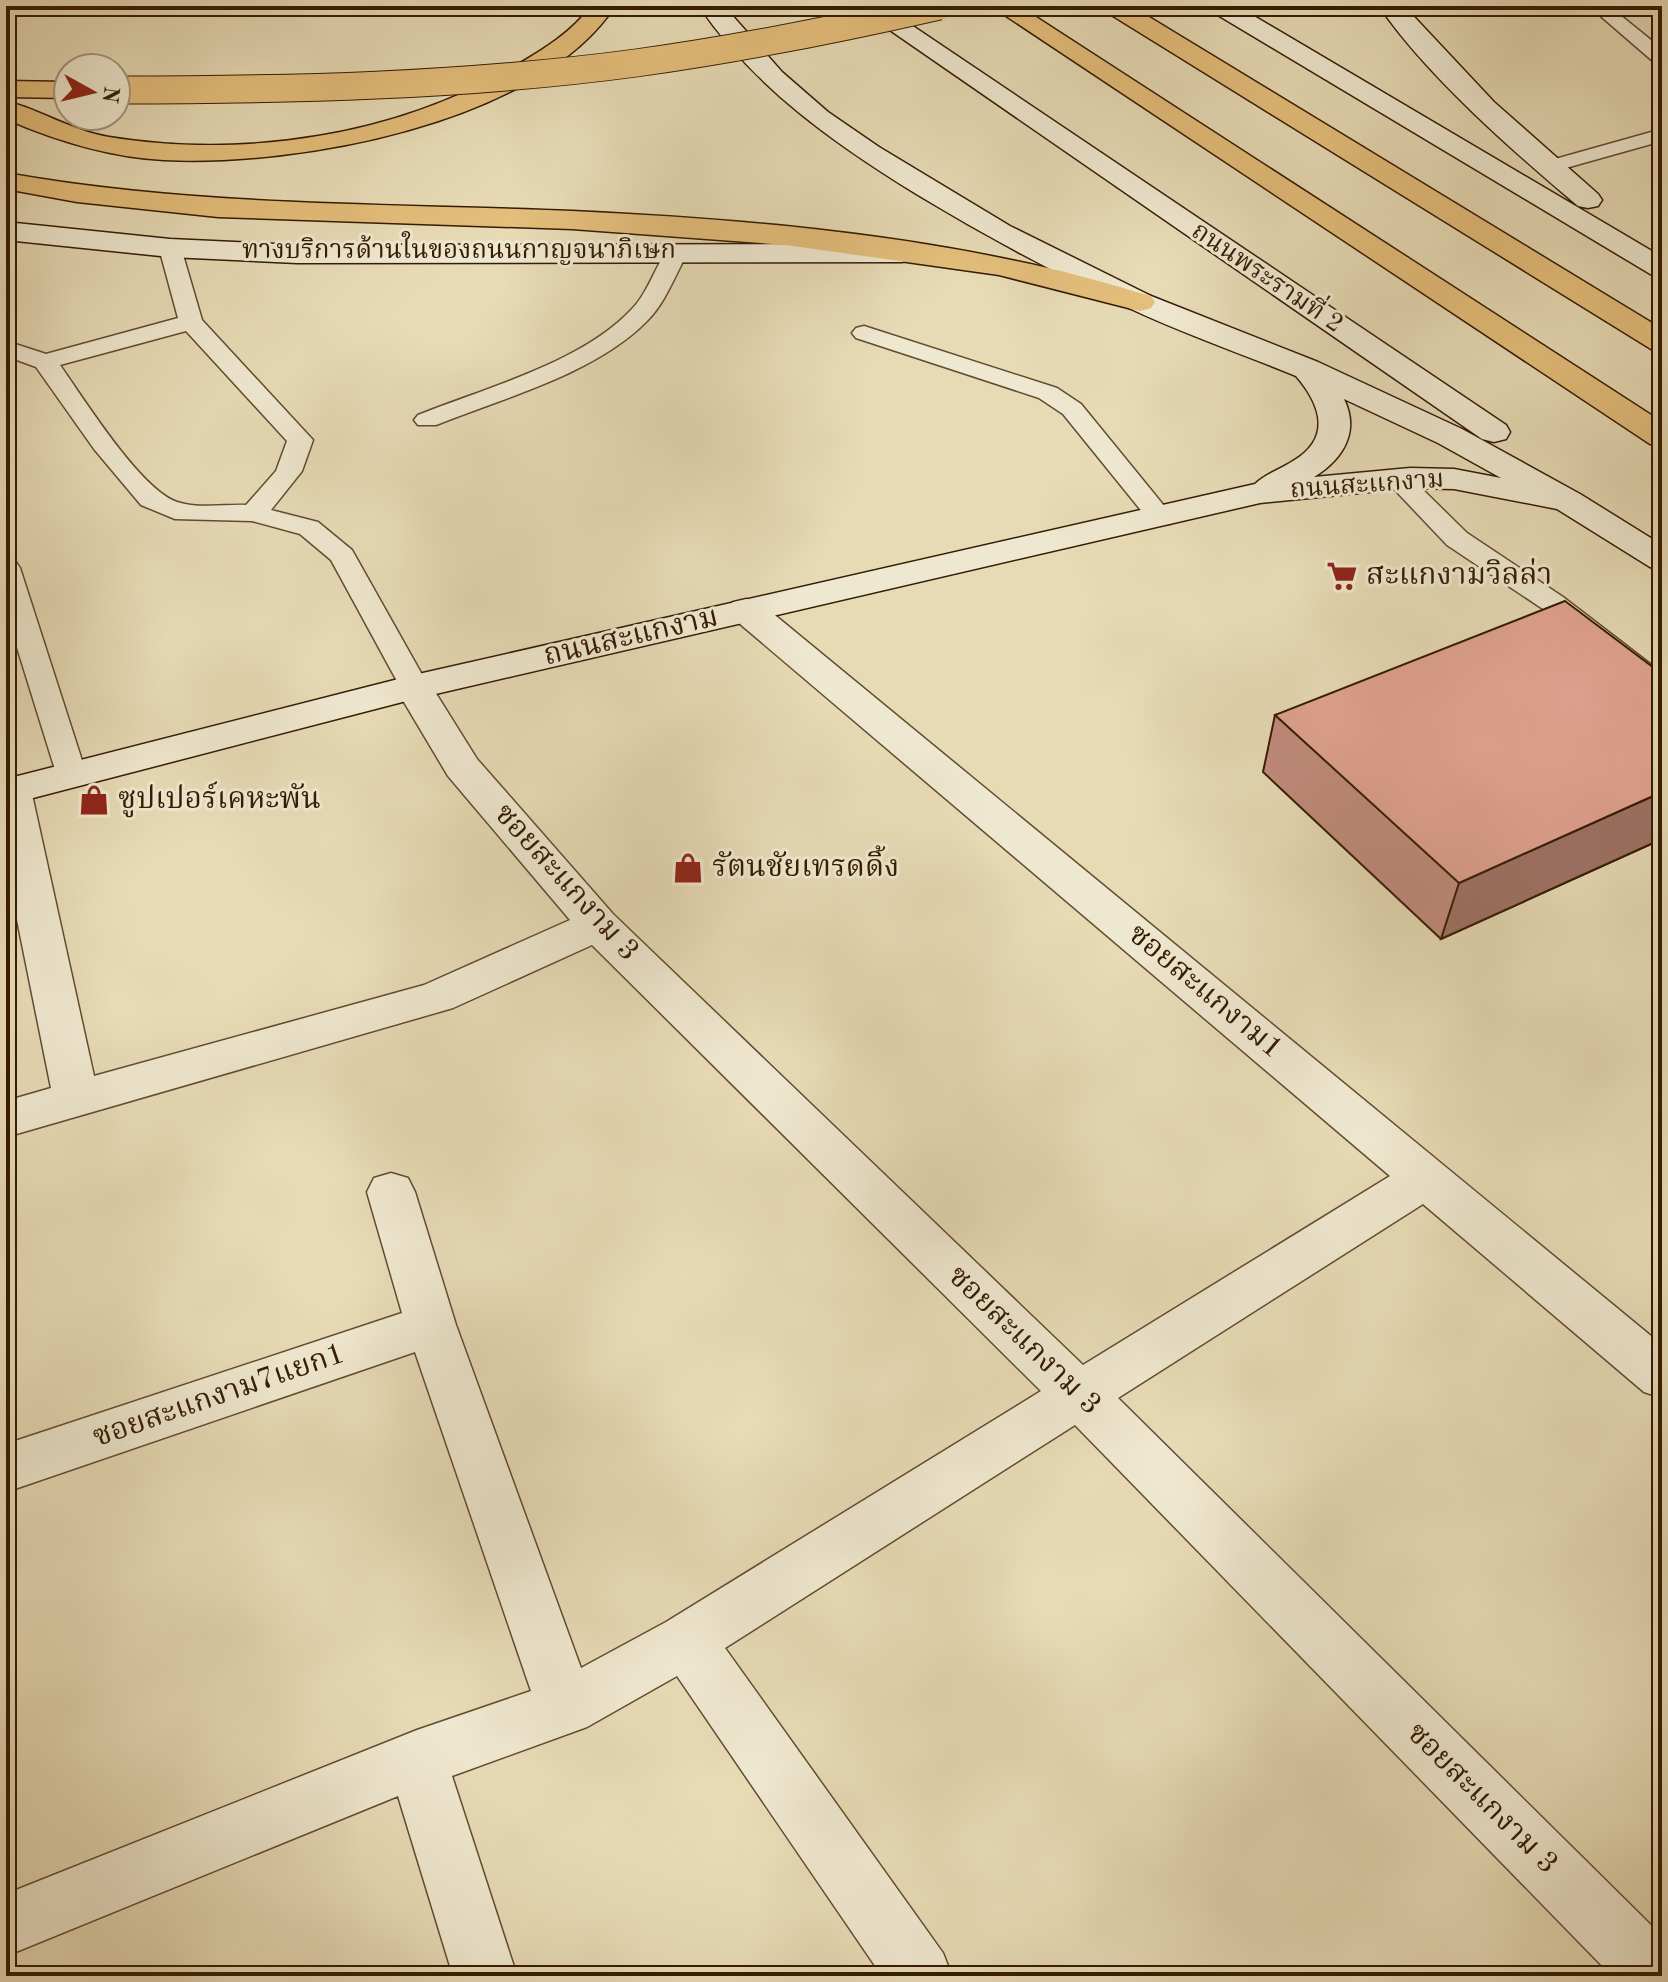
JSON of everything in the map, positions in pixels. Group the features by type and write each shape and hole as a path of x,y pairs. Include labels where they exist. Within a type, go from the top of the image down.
{"highway":[{"path":"6,109 48,128 108,145 195,154 297,147 409,123 517,78 563,47 603,6"},
{"path":"132,90 370,84 585,69 758,45 939,6"},
{"path":"1003,6 1662,437"},
{"path":"1114,6 1662,342"},
{"path":"6,89 52,90"},
{"path":"6,181 129,203 224,211 569,220 701,227 998,266 1140,302"}],"street":[{"path":"711,6 773,77 819,118 869,153 1000,232 1140,302 1307,369 1450,436 1568,501 1662,558"},
{"name":"ถนนพระรามที่ 2","path":"867,6 1508,442 1662,558"},
{"path":"1220,6 1662,269"},
{"path":"1391,6 1440,61 1548,167 1662,262"},
{"name":"ทางบริการด้านในของถนนกาญจนาภิเษก","path":"6,231 170,248 312,254 912,253"},
{"name":"ถนนสะแกงาม","path":"1260,493 1318,459 1333,438 1337,413 1326,389 1307,369"},
{"name":"ถนนสะแกงาม","path":"8,791 414,687 1260,493 1410,478 1454,479 1568,501"},
{"name":"ซอยสะแกงาม1","path":"746,610 1662,1376"},
{"name":"ซอยสะแกงาม 3","path":"414,687 462,767 598,925 1079,1394 1657,1976"},
{"path":"8,791 76,1099"},
{"path":"6,1119 437,997 598,925"},
{"path":"6,1925 417,1759 566,1707 686,1641 1427,1177"},
{"path":"391,1192 431,1325 566,1707"},
{"name":"ซอยสะแกงาม7แยก1","path":"6,1468 431,1325"},
{"path":"686,1641 920,1976"},
{"path":"417,1759 485,1976"}],"lane":[{"path":"1598,6 1662,59"},
{"path":"1548,167 1662,135"},
{"path":"170,248 191,322 300,440 297,458 288,475 253,513"},
{"path":"427,420 574,360 618,335 641,314 677,252"},
{"path":"45,362 191,322"},
{"path":"864,333 1048,393 1072,409 1161,518"},
{"path":"6,348 45,362 103,444 150,499 175,511 253,513 309,528 342,556 414,687"},
{"path":"1406,488 1457,539 1553,603 1662,688"},
{"path":"6,568 72,776"}],"building":[{"path":"1565,601 1662,674 1662,792 1459,883 1275,715"}],"place":[{"name":"สะแกงามวิลล่า","path":"1342,576"},
{"name":"ซูปเปอร์เคหะพัน","path":"94,800"},
{"name":"รัตนชัยเทรดดิ้ง","path":"688,868"}]}
